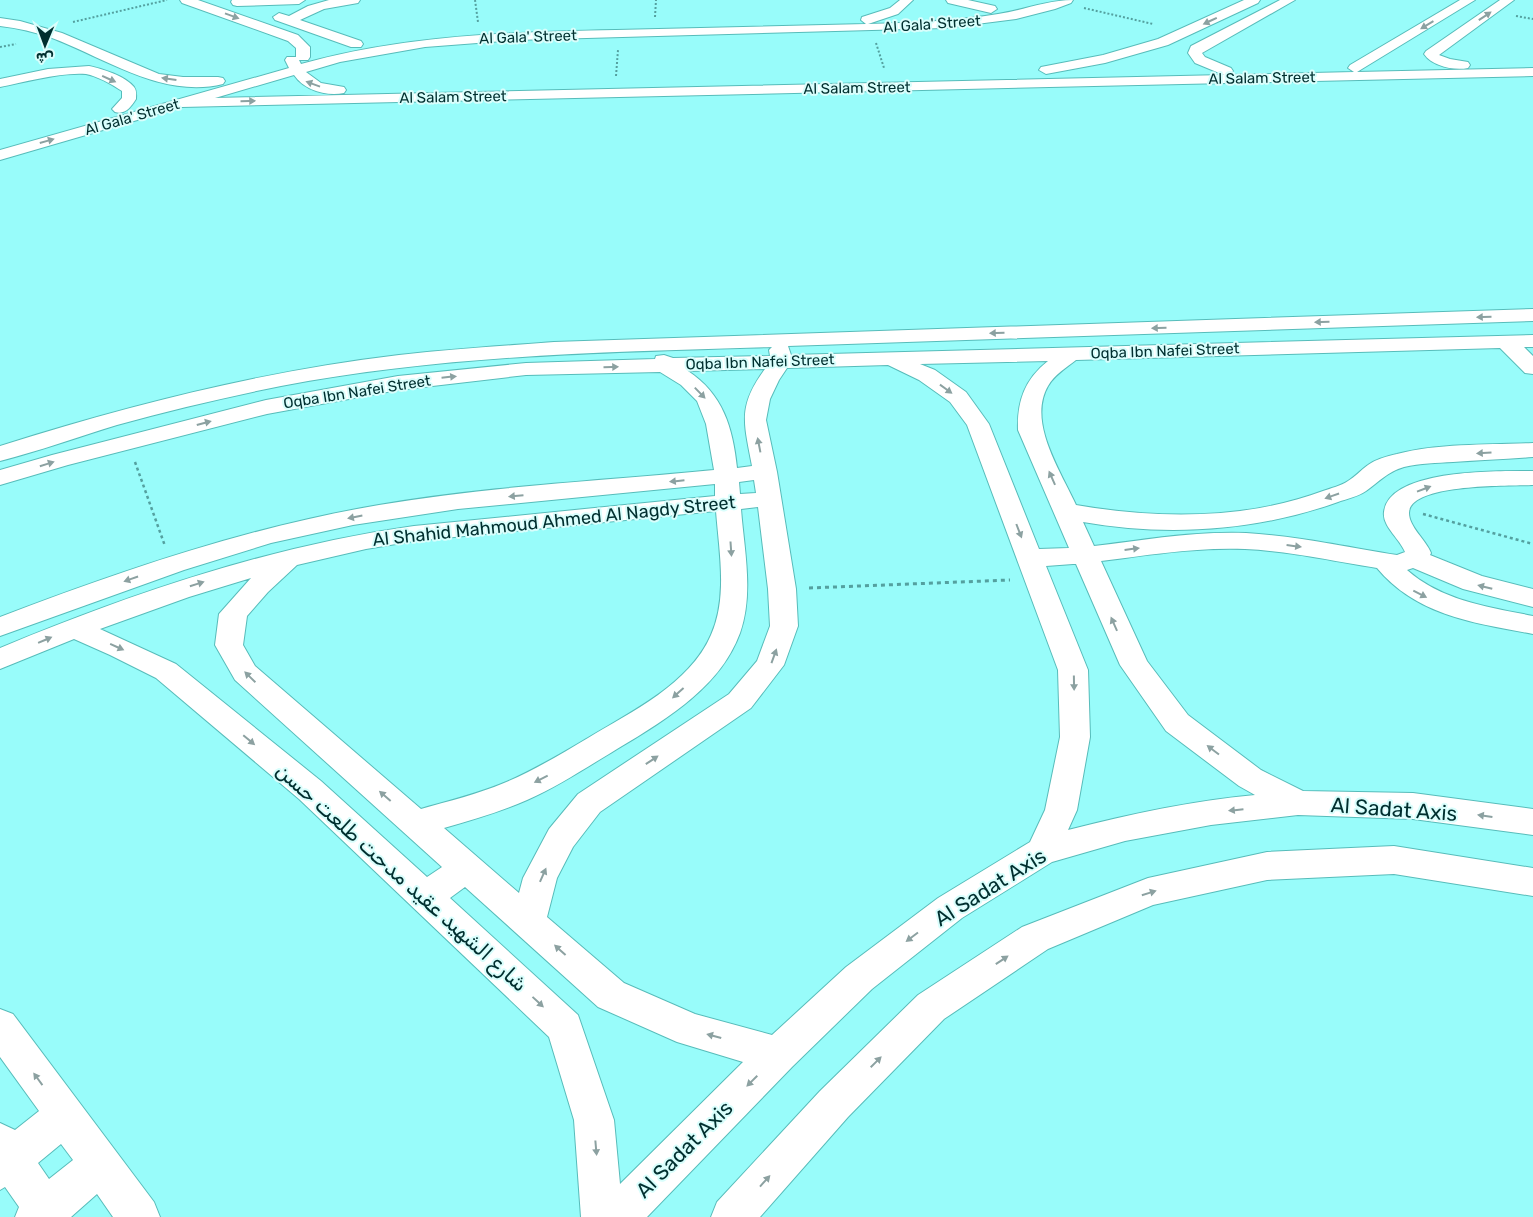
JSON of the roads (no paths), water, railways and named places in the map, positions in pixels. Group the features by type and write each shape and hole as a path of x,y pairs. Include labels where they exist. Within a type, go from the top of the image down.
{"street":[{"name":"Al Salam Street","path":"186,0 293,38 303,47 297,62 305,81 313,85 339,90 887,78 993,80 1533,72"},
{"path":"233,1 299,0"},
{"path":"291,21 313,9 354,0"},
{"path":"952,0 991,9"},
{"path":"993,80 1106,59 1145,48 1254,0"},
{"path":"1226,71 1200,60 1195,52 1196,49 1289,0"},
{"path":"1355,68 1469,0"},
{"path":"1463,65 1440,60 1431,54 1508,0"},
{"path":"233,1 356,44"},
{"path":"869,24 913,1"},
{"name":"Al Gala' Street","path":"0,143 218,81 297,62 338,58 426,43 489,38 869,24 929,19 1013,4 1031,5 1064,1"},
{"name":"Al Gala' Street","path":"929,19 987,20 1031,5"},
{"path":"0,22 38,29 149,75 180,80 218,81"},
{"name":"Al Gala' Street","path":"0,155 182,102 297,62 356,44 415,35 479,29 655,25 869,24"},
{"path":"9,35 38,29"},
{"path":"59,56 129,90 129,99 120,109"},
{"path":"0,73 37,60"},
{"name":"Al Salam Street","path":"182,102 993,80 1226,71 1533,64"},
{"path":"0,83 48,73 89,70"},
{"name":"Oqba Ibn Nafei Street","path":"0,478 266,407 398,383 526,369 663,355 1533,315"},
{"name":"Oqba Ibn Nafei Street","path":"780,351 888,359 1533,341"},
{"path":"1506,342 1533,368"},
{"name":"Oqba Ibn Nafei Street","path":"0,454 139,413 248,387 352,368 454,356 554,348 663,355"},
{"path":"528,921 540,878 561,838 589,803 740,702 770,665 784,626 782,589 755,420 759,399 780,351"},
{"path":"1071,354 1046,372 1032,395 1028,412 1030,430 1134,665 1177,723 1250,778 1298,803"},
{"path":"416,823 476,806 516,791 560,769 662,708 701,672 726,634 734,596 727,489 718,421 707,399 663,355"},
{"path":"888,359 926,375 958,397 978,424 1073,670 1075,737 1061,810 1042,851"},
{"path":"1066,511 1117,520 1171,522 1246,517 1292,510 1356,487 1379,468 1402,460 1430,456 1533,450"},
{"path":"1034,568 1084,555 1183,543 1224,541 1302,546 1397,563 1414,558 1418,553 1416,546 1402,531 1396,514 1397,507 1407,496 1432,486 1455,482 1533,478"},
{"name":"Al Shahid Mahmoud Ahmed Al Nagdy Street","path":"0,627 78,596 172,565 264,537 353,517 421,506 766,486"},
{"path":"1356,487 1397,507"},
{"name":"Al Shahid Mahmoud Ahmed Al Nagdy Street","path":"0,659 72,628 148,599 204,581 289,558 367,541 727,489"},
{"path":"289,558 258,586 233,614 229,645 245,673 611,995 690,1030 778,1054"},
{"path":"1414,558 1448,575 1478,586 1533,598"},
{"path":"1385,561 1394,575 1410,588 1431,599 1482,614 1533,625"},
{"name":"شارع الشهيد عقيد مدحت طلعت حسن","path":"72,628 120,648 166,671 310,790 565,1027 594,1120 602,1217"},
{"name":"Al Sadat Axis","path":"618,1217 778,1054 866,972 950,908 1042,851 1125,828 1210,812 1298,803 1413,806 1533,822"},
{"path":"732,1217 834,1104 931,1008 1036,938 1148,892 1267,866 1394,860 1531,882"},
{"path":"425,897 467,868"},
{"path":"0,1026 139,1217"},
{"path":"64,1116 4,1157 44,1214 100,1165"}]}
